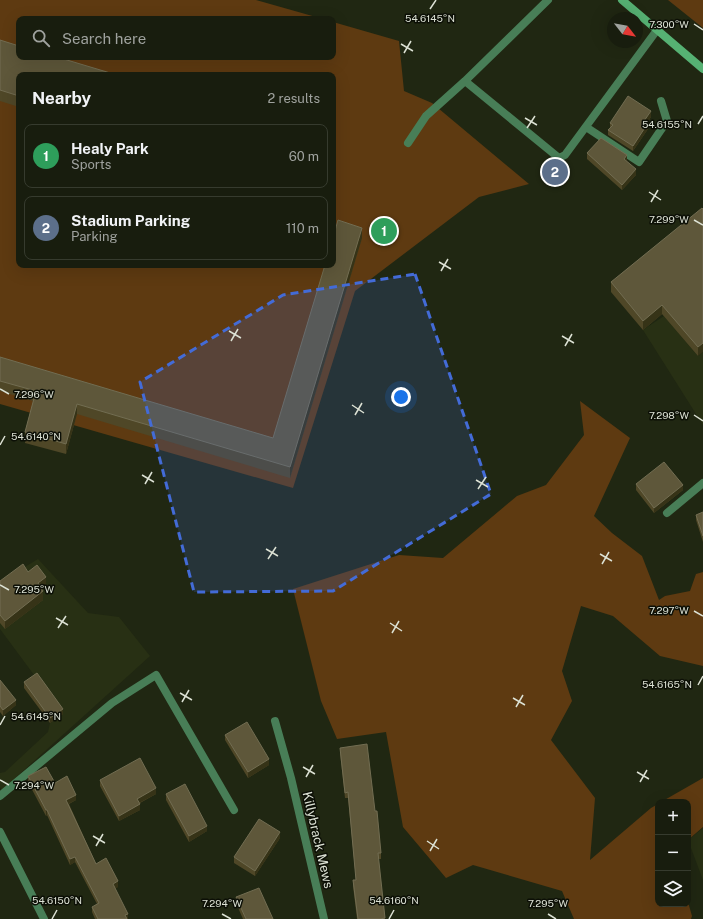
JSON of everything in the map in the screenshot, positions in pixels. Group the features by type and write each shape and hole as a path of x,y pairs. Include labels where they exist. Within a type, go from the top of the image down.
{"main road":[{"path":"622,0 703,69"}],"street":[{"path":"408,143 426,116 548,0"},
{"path":"465,80 560,158 565,155 656,30"},
{"path":"586,127 639,162 667,121 661,101"},
{"path":"667,512 703,483"},
{"path":"0,796 112,702 156,675 234,810"},
{"name":"Killybrack Mews","path":"275,721 291,778 324,919"},
{"path":"0,832 44,919"}],"highlighted area":[{"path":"415,274 491,494 333,591 194,592 140,382 283,295"}],"shaded area":[{"path":"0,0 256,0 312,16 16,16 16,60 336,60 336,23 399,41 404,91 432,103 529,184 479,197 355,291 293,488 0,404"},
{"path":"668,0 703,0 703,28"},
{"path":"664,316 698,356 703,352 703,425 643,330"},
{"path":"580,401 630,438 594,516 612,533 642,556 659,600 665,596 690,591 696,574 703,572 703,666 660,656 613,616 581,606 562,671 572,701 551,740 595,798 590,860 655,806 655,907 689,907 692,916 691,919 574,919 562,891 473,865 446,878 403,827 386,732 337,739 321,701 293,589 399,555 443,558 517,496 546,485 584,435"},
{"path":"38,559 88,613 119,617 150,656 2,790 0,787 0,773 5,772 48,732 50,723 63,714 0,629 0,582"},
{"path":"703,778 703,827 691,837 691,799 666,799"},
{"path":"703,828 703,880 691,848 691,838"}],"building":[{"path":"0,40 16,45 16,60 67,60 107,72 16,72 16,95 0,90"},
{"path":"628,96 651,111 644,121 648,123 633,146 608,130 613,125 610,123"},
{"path":"601,138 627,155 624,159 636,169 622,185 587,153"},
{"path":"702,208 703,343 698,347 662,305 643,321 611,282"},
{"path":"338,220 362,228 290,467 77,404 66,444 25,432 36,391 0,381 0,357 273,438 324,268 336,268 336,227"},
{"path":"664,462 683,485 654,508 636,484"},
{"path":"703,512 703,536 696,515"},
{"path":"23,564 28,572 37,565 46,577 38,583 43,591 5,621 0,615 0,581"},
{"path":"37,673 63,709 50,718 24,682"},
{"path":"0,680 16,700 3,710 0,706"},
{"path":"247,722 269,759 248,772 225,735"},
{"path":"367,744 375,811 377,811 381,853 378,853 385,918 380,919 358,919 353,880 356,880 348,792 345,793 340,748"},
{"path":"140,758 156,788 137,799 140,804 119,816 100,780"},
{"path":"46,767 55,783 67,776 76,795 66,800 96,864 106,858 118,881 113,884 128,914 125,915 127,919 98,919 92,907 99,903 75,857 70,859 47,810 28,776"},
{"path":"185,784 207,826 189,836 166,794"},
{"path":"259,819 280,832 255,871 234,857"},
{"path":"259,888 273,919 246,919 236,897"}],"place":[{"name":"Stadium Parking","path":"555,172"},
{"name":"Healy Park","path":"384,231"}]}
